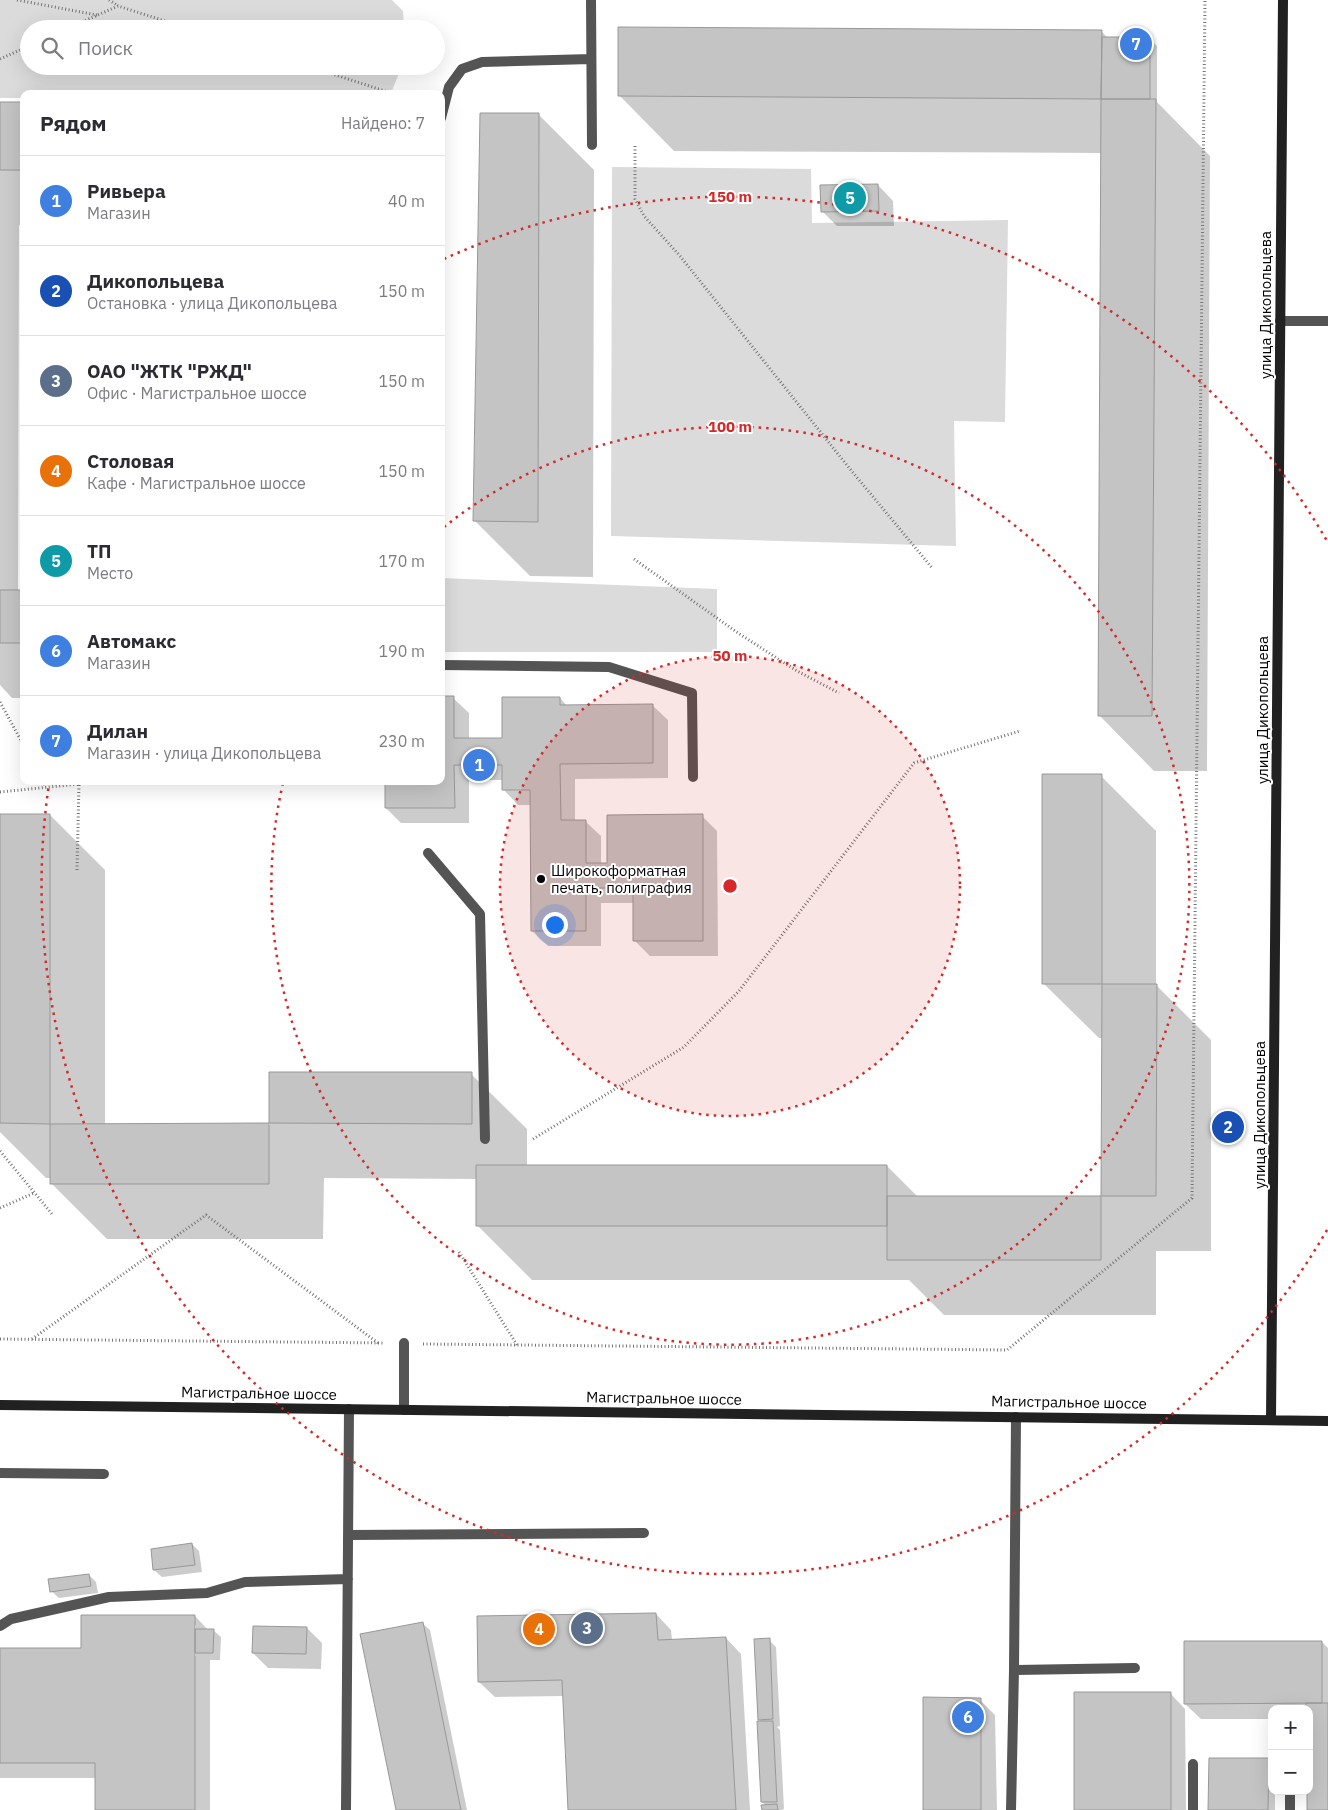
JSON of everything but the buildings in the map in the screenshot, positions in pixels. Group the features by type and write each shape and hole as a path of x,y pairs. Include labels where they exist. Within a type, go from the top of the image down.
{"main road":[{"name":"улица Дикопольцева","path":"1271,1420 1283,0"},
{"name":"Магистральное шоссе","path":"0,1405 1328,1421"}],"lane":[{"path":"591,0 592,145"},
{"path":"445,102 449,87 462,69 482,62 591,59"},
{"path":"1280,321 1328,322"},
{"path":"445,665 609,667 692,692 693,777"},
{"path":"428,853 480,914 485,1139"},
{"path":"404,1343 404,1410"},
{"path":"346,1810 349,1409"},
{"path":"1011,1810 1016,1417"},
{"path":"0,1472 104,1474"},
{"path":"348,1535 644,1533"},
{"path":"0,1626 10,1619 109,1597 207,1593 246,1582 348,1579"},
{"path":"1014,1670 1135,1668"},
{"path":"1192,1810 1193,1764"},
{"path":"1290,1795 1290,1810"}],"path":[{"path":"17,0 97,15"},
{"path":"109,0 118,6 162,20"},
{"path":"0,1339 1007,1350 1192,1198 1205,0"},
{"path":"86,20 118,6"},
{"path":"0,59 20,50"},
{"path":"336,75 382,90"},
{"path":"635,146 635,199 644,216 680,256 844,461 934,569"},
{"path":"634,559 738,633 797,671 839,692"},
{"path":"0,702 20,739"},
{"path":"532,1139 684,1048 738,991 914,763 1020,731"},
{"path":"0,792 60,785"},
{"path":"77,870 80,785"},
{"path":"0,1151 52,1214"},
{"path":"0,1208 34,1193"},
{"path":"31,1340 206,1215 378,1343"},
{"path":"459,1252 516,1345"}],"shaded area":[{"path":"0,0 392,0 403,11 404,20 20,20 20,75 398,75 392,90 20,90 20,98 0,98"},
{"path":"612,167 811,169 812,223 1008,220 1005,422 954,421 956,546 611,536"},
{"path":"445,578 717,589 717,652 445,652"}],"place":[{"name":"Дилан","path":"1136,44"},
{"name":"ТП","path":"850,198"},
{"name":"Ривьера","path":"479,765"},
{"name":"Широкоформатная печать, полиграфия","path":"541,879"},
{"name":"Дикопольцева","path":"1228,1127"},
{"name":"ОАО \"ЖТК \"РЖД\"","path":"587,1628"},
{"name":"Столовая","path":"539,1629"},
{"name":"Автомакс","path":"968,1717"}]}
